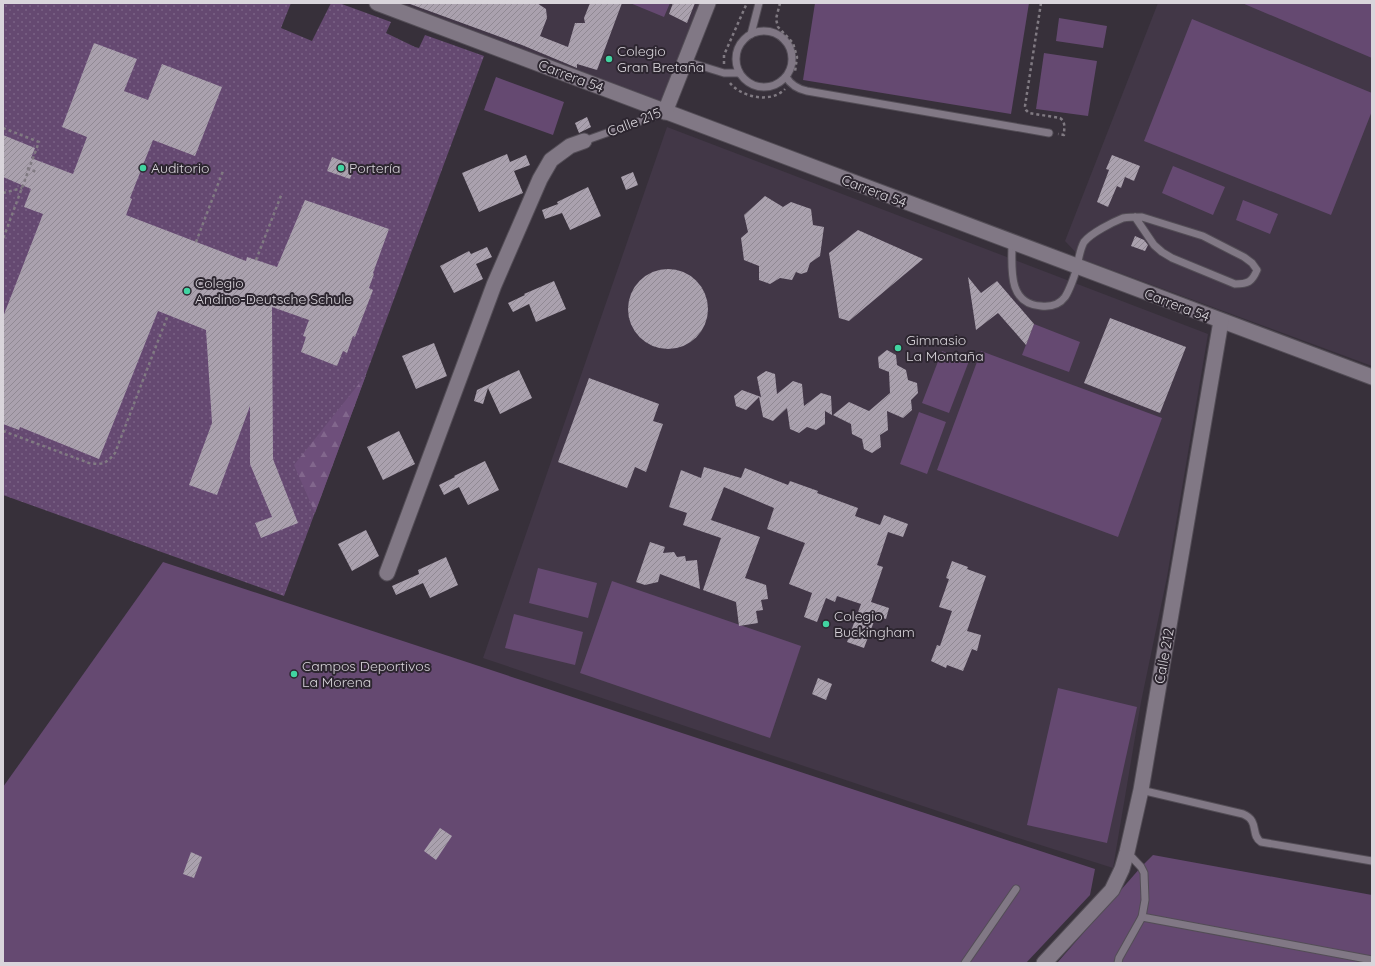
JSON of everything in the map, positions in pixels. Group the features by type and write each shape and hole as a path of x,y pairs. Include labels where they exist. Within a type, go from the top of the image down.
{"street":[{"name":"Carrera 54","path":"377,3 1012,243 1372,377"},
{"name":"Calle 215","path":"665,112 708,3"},
{"path":"387,574 408,522 494,285 540,179 551,160 570,146 584,141"},
{"name":"Calle 212","path":"1044,963 1112,890 1122,869 1127,852 1142,790 1221,321"}],"lane":[{"path":"751,34 759,3"},
{"path":"761,31 772,32 782,37 789,46 792,56 788,80 767,88 756,87 746,81 739,73 736,62 737,51 742,42 751,34 761,31"},
{"path":"685,61 724,73 739,73"},
{"path":"788,80 799,89 807,91 1049,133"},
{"name":"Calle 215","path":"584,141 665,112"},
{"path":"1012,243 1014,285 1018,294 1024,301 1032,306 1051,307 1066,296 1077,267 1078,258 1084,242 1092,235 1124,218 1135,217 1142,217 1203,236 1244,257 1252,263 1257,270 1253,279 1244,284 1235,284 1172,258 1154,245 1135,217"},
{"path":"1142,790 1249,816 1254,822 1256,836 1261,842 1372,861"},
{"path":"1118,963 1119,958 1142,917 1145,900 1144,874 1141,867 1127,852"},
{"path":"965,963 1016,890"},
{"path":"1142,917 1372,960"}],"path":[{"path":"747,3 724,55 724,73 731,84 738,90 764,98 783,91 788,80 794,77 797,57 793,44 778,27 776,19 780,3"},
{"path":"1041,3 1025,106 1029,113 1062,119 1065,124 1064,135 1049,133"},
{"path":"3,128 39,142 3,240"},
{"path":"29,168 36,172"},
{"path":"196,242 223,171"},
{"path":"3,193 23,188"},
{"path":"256,260 282,193"},
{"path":"3,431 89,462 98,464 107,462 115,453 168,315"}],"shaded area":[{"path":"3,3 291,3 281,28 312,41 331,3 339,3 391,22 386,33 415,47 419,48 425,35 484,56 284,596 3,495"},
{"name":"Colegio Gran Bretaña","path":"390,3 703,3 663,107"},
{"path":"630,3 670,3 664,17"},
{"path":"815,3 1029,3 1011,114 803,80"},
{"path":"1158,3 1372,3 1372,366 1082,259 1065,241"},
{"path":"1242,3 1372,3 1372,58"},
{"path":"1059,18 1107,26 1103,48 1056,41"},
{"path":"1192,19 1372,93 1372,111 1331,215 1144,141"},
{"path":"1044,53 1097,61 1088,116 1036,109"},
{"path":"496,77 564,102 553,135 484,110"},
{"path":"667,127 1208,334 1167,577 1141,702 1113,868 1012,836 483,658"},
{"path":"1173,166 1225,187 1213,215 1162,193"},
{"path":"1243,200 1278,214 1270,234 1236,220"},
{"path":"1034,324 1080,342 1069,372 1022,355"},
{"path":"942,351 969,361 949,413 922,403"},
{"path":"981,351 1162,418 1118,537 937,470"},
{"path":"919,412 946,422 927,474 900,464"},
{"name":"Campos Deportivos La Morena","path":"163,562 1095,869 1090,895 1026,963 3,963 3,787"},
{"path":"538,568 597,583 588,618 529,603"},
{"path":"612,581 801,646 770,738 580,673"},
{"path":"514,614 583,632 575,665 505,648"},
{"path":"1058,688 1137,707 1107,843 1027,825"},
{"path":"1153,855 1372,895 1372,963 1057,963"}],"green space":[{"path":"366,375 315,513 294,465"}],"building":[{"path":"537,3 546,9 547,18 540,36 568,47 575,23 585,23 584,18 590,3 622,3 597,70 577,64 577,68 522,45 410,4"},
{"path":"673,3 695,3 687,23 669,14"},
{"name":"Colegio Andino-Deutsche Schule","path":"94,43 137,59 124,91 148,100 162,64 222,87 195,156 153,140 130,198 132,199 126,215 246,261 247,257 277,267 305,200 389,229 369,288 373,290 355,337 353,336 347,353 343,351 337,366 301,352 306,337 303,336 309,320 272,307 273,459 298,523 261,538 255,523 272,517 250,464 250,406 217,495 189,485 212,423 206,330 158,311 99,459 20,427 19,430 3,424 3,317 43,214 24,207 31,189 3,177 3,135 35,148 31,158 73,174 87,137 62,127"},
{"path":"587,117 591,127 579,133 575,123"},
{"path":"507,154 510,162 526,155 530,165 514,171 523,193 479,212 462,173"},
{"path":"1112,155 1140,166 1134,181 1125,177 1121,188 1117,186 1108,207 1097,202 1109,170 1106,169"},
{"name":"Portería","path":"332,157 355,166 350,179 327,171"},
{"path":"633,172 638,185 626,190 621,177"},
{"path":"588,187 601,216 570,230 562,213 545,219 542,210 558,204 557,202"},
{"path":"765,196 783,207 791,202 811,209 813,225 824,227 820,256 810,263 807,272 801,274 796,272 792,280 780,278 770,284 759,280 759,266 744,260 741,238 748,232 744,215"},
{"path":"858,230 923,259 849,321 839,318 829,253"},
{"path":"1135,236 1144,240 1148,245 1145,251 1131,246"},
{"path":"487,247 492,257 476,264 483,279 454,293 440,266 469,251 471,254"},
{"path":"660,269 676,269 697,280 708,301 708,317 697,338 676,349 660,349 646,343 639,338 634,331 628,317 628,301 634,287 639,280 646,275"},
{"path":"968,277 981,293 997,281 1034,324 1026,345 998,313 976,330"},
{"path":"554,281 566,309 536,322 529,304 513,312 508,303 525,295 524,294"},
{"path":"1110,318 1186,347 1160,413 1084,383"},
{"path":"434,343 447,376 416,389 402,356"},
{"path":"887,350 896,355 897,365 906,370 908,380 917,383 918,393 911,400 912,410 903,418 887,411 888,430 880,435 881,447 872,453 864,449 862,439 852,434 851,424 833,415 849,402 869,411 890,393 889,372 879,368 878,357"},
{"path":"519,370 532,398 500,414 488,388 483,404 474,401 477,390"},
{"path":"766,371 775,374 777,394 793,381 802,384 804,406 821,393 831,396 832,415 825,411 825,424 816,430 807,427 799,433 790,429 787,408 773,421 763,417 759,397 746,410 736,406 734,396 742,390 761,397 757,377"},
{"path":"589,378 659,404 653,421 663,424 646,472 635,467 627,488 558,462"},
{"path":"399,431 415,464 383,480 367,447"},
{"path":"485,461 499,490 468,505 459,487 444,495 439,485"},
{"path":"704,467 741,478 745,468 788,485 790,481 818,491 817,493 858,508 855,516 880,525 884,515 908,524 903,537 888,532 877,565 883,567 871,602 889,608 886,619 876,616 864,648 847,642 861,604 837,596 835,602 826,598 817,622 804,617 812,593 789,584 805,543 767,529 774,508 724,487 711,520 760,537 745,578 766,585 768,599 761,600 763,610 756,611 758,623 739,626 736,602 703,590 721,538 683,525 687,513 669,507 681,470 701,478"},
{"path":"366,530 379,556 352,571 338,544"},
{"path":"650,542 665,547 663,553 674,552 677,557 685,556 686,561 697,560 700,589 660,574 658,582 645,585 636,582"},
{"path":"446,557 458,585 430,598 423,583 396,595 392,586 419,574 418,570"},
{"path":"952,561 968,567 967,569 986,576 967,631 981,635 977,651 972,649 963,671 947,665 946,668 931,661 937,645 940,646 952,611 939,607 949,579 946,578"},
{"path":"818,678 832,684 826,700 812,694"},
{"path":"440,828 452,836 436,860 424,851"},
{"path":"191,852 202,857 194,878 183,874"}],"place":[{"name":"Colegio Gran Bretaña","path":"609,59"},
{"name":"Auditorio","path":"143,168"},
{"name":"Portería","path":"341,168"},
{"name":"Colegio Andino-Deutsche Schule","path":"187,291"},
{"name":"Gimnasio La Montaña","path":"898,348"},
{"name":"Colegio Buckingham","path":"826,624"},
{"name":"Campos Deportivos La Morena","path":"294,674"}]}
